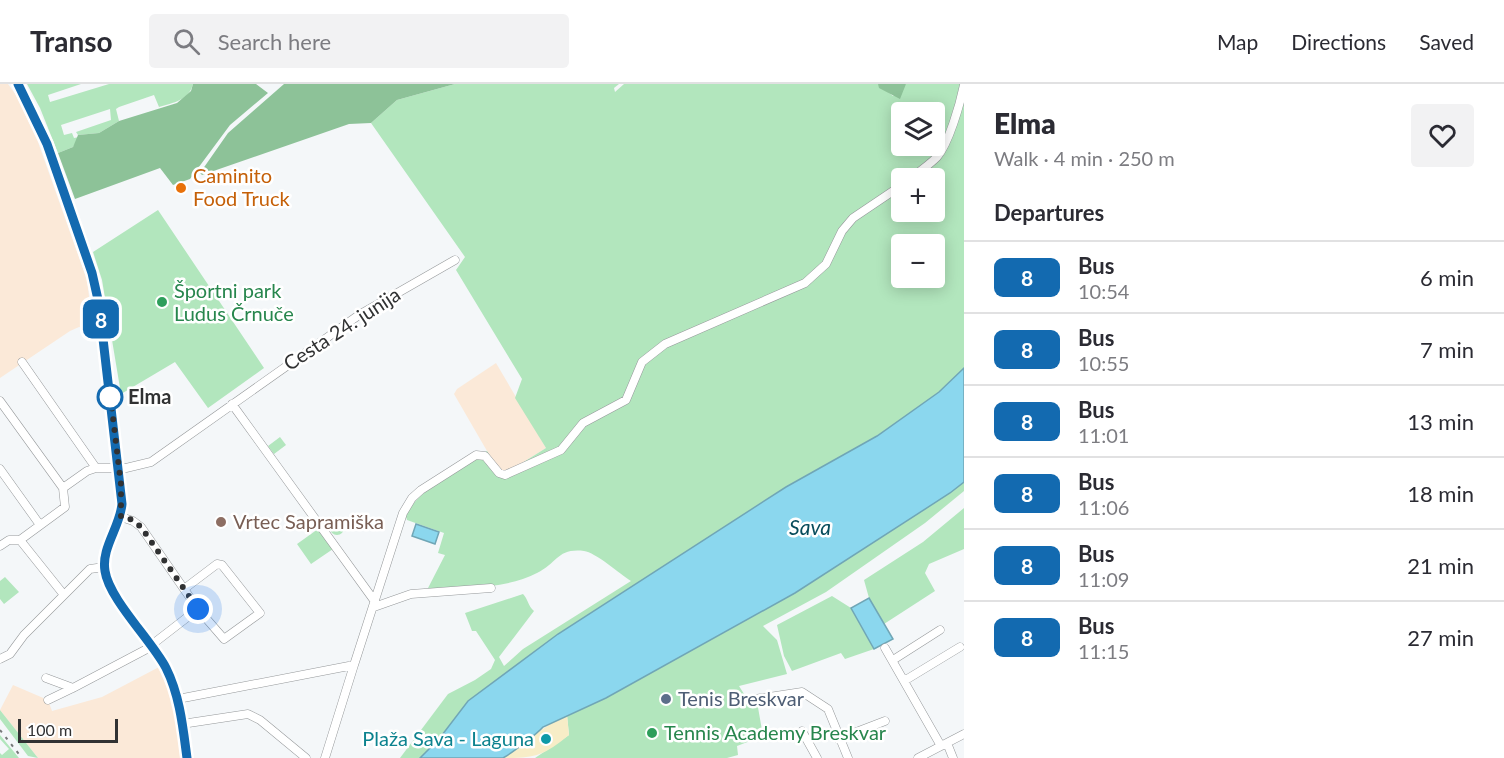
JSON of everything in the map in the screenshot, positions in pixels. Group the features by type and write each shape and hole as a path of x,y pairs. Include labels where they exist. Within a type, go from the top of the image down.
{"street":[{"path":"18,84 47,144 94,281 101,316 119,468 121,517 106,554 104,567 110,585 167,669 178,699 187,758"},
{"path":"925,168 941,150 958,110 964,85"},
{"path":"325,758 403,513 412,498 476,454 485,456 499,473 508,475 561,450 583,423 626,400 642,362 650,354 672,340 805,283 826,264 846,225 891,192"},
{"name":"Cesta 24. junija","path":"96,468 119,468 151,462 359,315 455,260"},
{"path":"22,362 96,468 87,471 63,488"},
{"path":"0,401 63,488 65,507 20,540 9,540 1,544"},
{"path":"232,404 319,523 375,605"},
{"path":"0,469 40,525"},
{"path":"121,517 133,520 141,527 184,589 198,609 224,639 260,613 219,563 184,589"},
{"path":"20,540 64,595"},
{"path":"0,659 10,654 22,637 90,570 104,567"},
{"path":"375,605 411,594 490,588"},
{"path":"48,700 151,645 198,609"},
{"path":"893,660 940,630"},
{"path":"904,681 960,647"},
{"path":"885,648 953,758"},
{"path":"178,699 354,666"},
{"path":"46,678 73,688"},
{"path":"748,700 802,692 828,709 838,739 848,758"},
{"path":"182,724 248,714 268,725 306,758"},
{"path":"838,739 885,721"},
{"path":"802,731 817,758"},
{"path":"918,758 964,734"}],"shaded area":[{"path":"0,84 8,84 16,95 38,142 87,280 93,329 79,327 70,331 0,378"},
{"path":"496,363 546,448 506,473 500,471 454,394 457,389"},
{"path":"161,666 174,703 182,758 38,758 0,710 13,685 48,700 52,711 102,697"}],"green space":[{"path":"27,84 81,84 48,95 50,102 109,84 193,84 188,94 170,104 159,107 154,95 119,107 116,109 119,121 99,133 78,135 76,132 111,120 110,109 61,125 64,135 72,133 74,138 79,137 73,147 58,153 40,108"},
{"path":"193,84 256,84 268,93 230,125 190,179 173,185 160,168 75,199 58,153 73,147 78,135 99,133 119,121 177,103 191,91"},
{"path":"284,84 455,84 397,100 371,123 349,124 202,175 200,173 228,133"},
{"path":"455,84 619,84 614,88 615,92 624,84 878,84 893,96 906,84 964,84 964,368 939,392 877,436 786,487 558,634 468,701 439,739 420,758 400,758 448,694 491,669 495,660 476,631 472,631 465,613 523,594 525,596 534,611 499,657 504,666 523,649 631,581 589,552 575,551 563,554 537,573 511,582 483,587 427,590 445,555 438,553 444,533 407,520 405,514 413,504 442,478 487,451 500,471 506,473 546,448 515,398 522,379 456,270 465,257 371,123 397,100"},
{"path":"878,84 906,84 900,99 879,88"},
{"name":"Športni park Ludus Črnuče","path":"158,210 264,368 208,408 175,362 121,394 102,280 93,252"},
{"path":"280,437 286,445 274,454 268,446"},
{"path":"964,482 964,491 925,523 826,592 763,626 777,640 787,674 739,686 746,697 756,696 763,736 737,746 738,755 727,758 535,758 569,735 567,715 606,698 795,593"},
{"path":"964,508 964,549 929,564 925,573 935,591 884,624 869,598 864,580 923,542"},
{"path":"337,521 342,523 344,528 342,533 337,535 332,533 330,528 332,523"},
{"path":"318,529 333,549 311,564 297,544"},
{"path":"5,577 19,592 4,604 0,599 0,581"},
{"path":"832,596 851,608 874,649 845,659 841,653 792,671 784,656 777,625"},
{"path":"0,710 38,758 28,756 0,719"},
{"path":"0,735 19,758 0,758 0,753 2,755 9,749 0,739"}],"sand":[{"name":"Plaža Sava - Laguna","path":"567,715 569,735 545,752 532,756 503,758 522,742"}],"water":[{"name":"Sava","path":"964,368 964,482 950,493 795,593 606,698 543,727 503,758 420,758 439,739 468,701 558,634 786,487 877,436 939,392"},
{"path":"416,524 439,532 435,544 412,536"},
{"path":"869,598 893,639 874,649 851,608"}],"railway":[{"path":"0,730 22,758"}],"bus line":[{"name":"8","path":"18,84 47,144 92,273 99,304 122,504 120,521 106,554 105,574 113,590 165,665 179,704 187,758"}],"place":[{"name":"Caminito Food Truck","path":"181,188"},
{"name":"Športni park Ludus Črnuče","path":"162,302"},
{"name":"Elma","path":"110,397"},
{"name":"Vrtec Sapramiška","path":"221,522"},
{"name":"Tenis Breskvar","path":"666,699"},
{"name":"Tennis Academy Breskvar","path":"652,733"},
{"name":"Plaža Sava - Laguna","path":"546,739"}],"route":[{"path":"110,397 110,392 121,485 121,517 138,523 198,609"}]}
